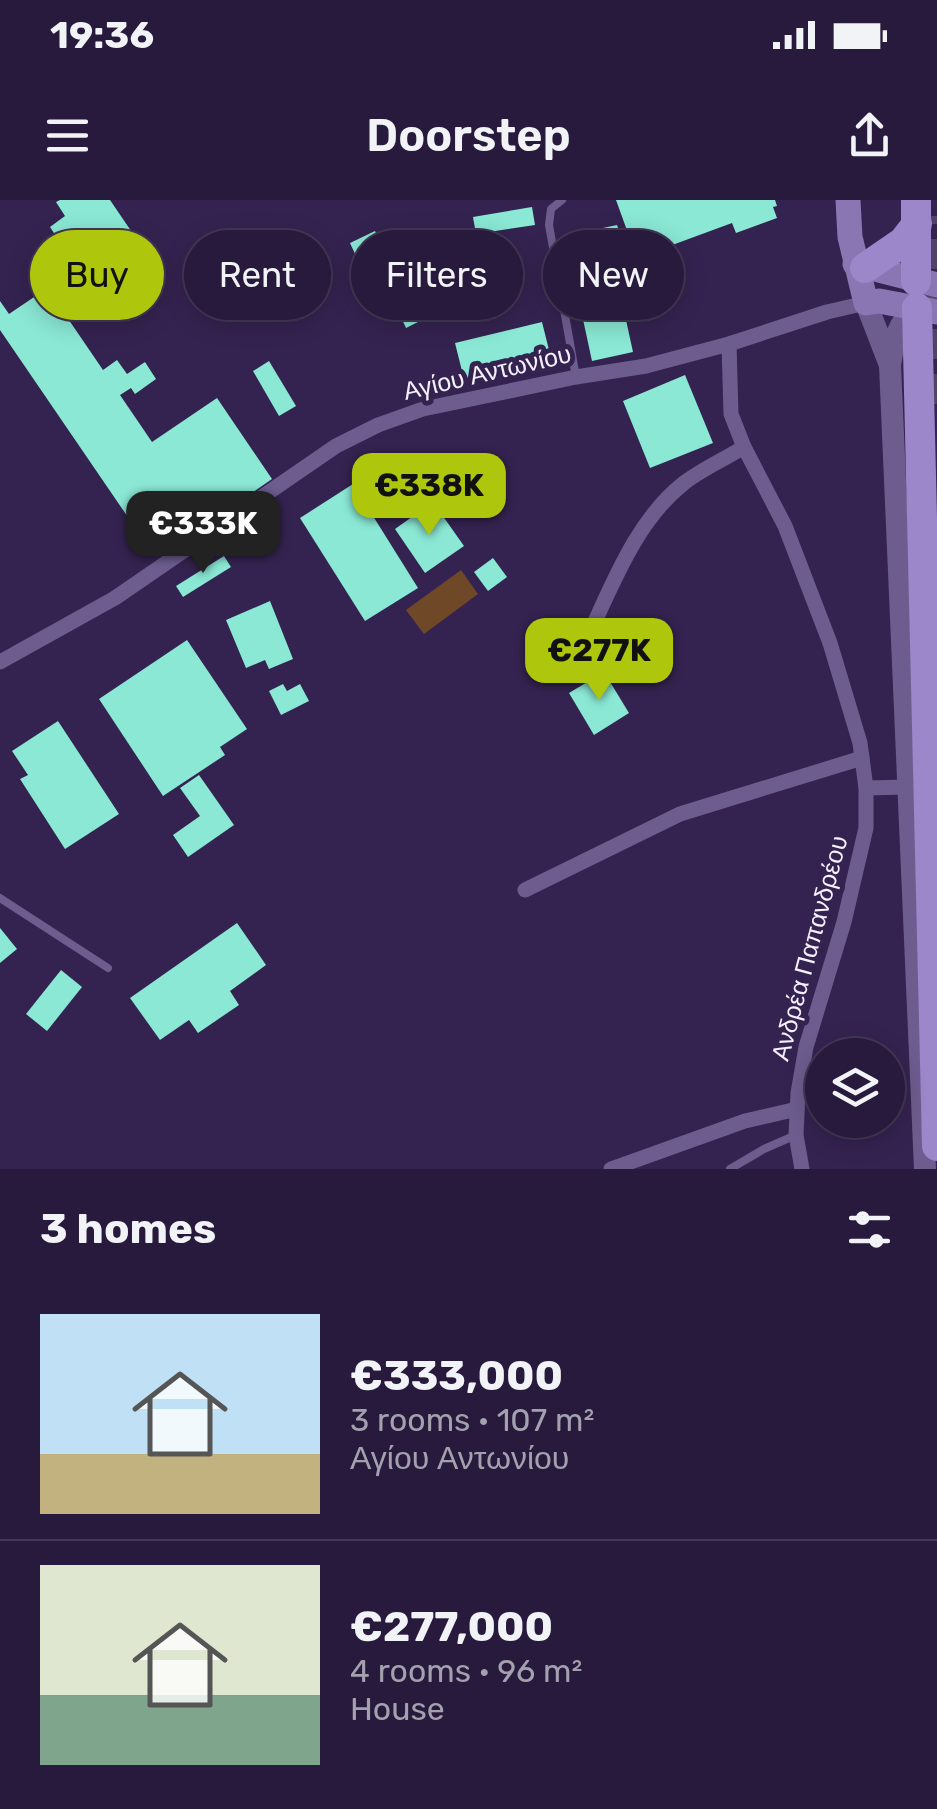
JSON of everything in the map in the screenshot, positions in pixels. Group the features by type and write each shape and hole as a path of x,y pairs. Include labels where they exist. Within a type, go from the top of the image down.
{"highway":[{"path":"860,266 903,242 925,210"},
{"path":"925,210 937,1146"},
{"path":"935,404 937,528"}],"main road":[{"path":"848,200 850,238 860,266 866,303 927,297"},
{"path":"860,266 927,297"}],"street":[{"path":"925,1169 890,364 897,331 907,315 927,297"},
{"name":"Αγίου Αντωνίου","path":"0,662 114,598 346,441 378,425 422,409 646,366 866,303"},
{"path":"866,303 890,364"},
{"name":"Ανδρέα Παπανδρέου","path":"729,344 731,414 785,526 830,642 860,743 866,788 866,828 844,922 806,1047 796,1135 802,1169"},
{"path":"592,628 620,567 654,513 683,484 744,447"},
{"path":"525,890 680,814 862,758"},
{"path":"866,788 910,787"},
{"path":"611,1169 746,1121 797,1109"}],"lane":[{"path":"562,200 551,209 549,225 576,377"},
{"path":"0,898 108,968"},
{"path":"730,1169 796,1135"}],"shaded area":[{"path":"461,570 478,594 424,634 406,610"}],"building":[{"path":"110,200 130,230 52,230 50,227 65,216 56,202"},
{"path":"616,200 775,200 777,206 773,207 777,218 736,233 732,223 684,241 684,230 627,230"},
{"path":"532,207 535,225 475,230 473,217"},
{"path":"617,225 619,230 593,230"},
{"path":"30,300 30,320 69,320 103,370 117,360 127,374 145,362 156,379 135,394 131,388 120,395 152,442 217,398 272,479 180,543 172,532 149,548 0,330 0,301 9,314"},
{"path":"402,320 420,320 420,321 406,328"},
{"path":"583,320 626,320 633,352 592,361"},
{"path":"542,322 551,358 464,379 455,343"},
{"path":"269,361 296,406 279,416 253,371"},
{"path":"685,375 713,443 650,468 623,401"},
{"path":"353,484 418,588 365,621 300,518"},
{"path":"433,502 464,546 425,573 395,529"},
{"path":"221,535 227,544 203,559 197,550"},
{"path":"224,556 231,567 183,597 176,586"},
{"path":"493,558 507,577 488,591 474,572"},
{"path":"270,601 293,659 269,669 265,660 246,668 226,620"},
{"path":"187,640 247,729 220,747 225,755 163,796 99,699"},
{"path":"604,672 629,713 594,735 569,693"},
{"path":"283,684 287,691 300,684 309,701 281,715 269,691"},
{"path":"58,721 119,814 65,849 20,779 28,775 12,751"},
{"path":"199,775 234,825 188,857 173,835 200,816 180,788"},
{"path":"237,923 266,965 230,991 239,1005 198,1033 189,1020 160,1040 130,998"},
{"path":"0,928 17,949 0,963"},
{"path":"61,970 82,987 47,1031 26,1014"}],"tunnel":[{"path":"935,216 935,404"}]}
